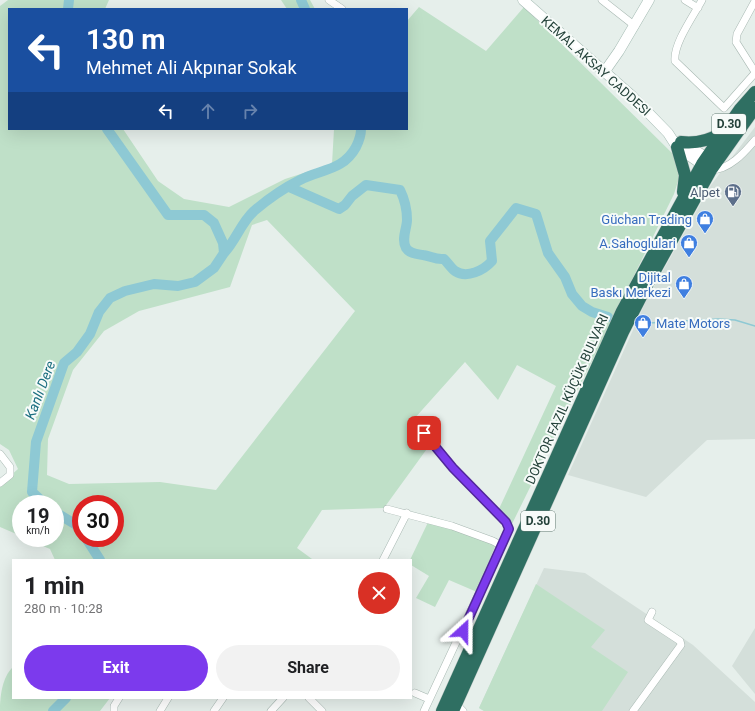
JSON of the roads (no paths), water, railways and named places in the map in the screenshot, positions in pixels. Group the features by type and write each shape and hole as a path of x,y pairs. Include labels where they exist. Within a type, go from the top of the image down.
{"highway":[{"name":"D.30","path":"627,313 686,213 723,132 755,92"},
{"name":"D.30","path":"442,711 508,564 680,203 708,164 755,108"},
{"path":"680,203 685,175 679,144 703,142 723,132"},
{"name":"D.30","path":"457,708 619,330"}],"main road":[{"name":"KEMAL AKSAY CADDESI","path":"523,0 605,71 679,144 708,164"},
{"path":"605,71 635,26 649,0"}],"street":[{"path":"329,0 341,8"},
{"path":"602,0 635,26"},
{"path":"685,0 698,8"},
{"path":"702,0 678,44 674,54 675,61 724,108 755,73 736,42 737,34 755,1"},
{"path":"708,164 718,169 735,160 755,140"},
{"path":"424,433 453,468 508,525 509,529 424,711"},
{"path":"0,454 10,467 10,475 0,483"},
{"path":"387,509 407,513 493,541 502,546"},
{"path":"383,559 407,513"},
{"path":"494,563 508,564"},
{"path":"633,711 681,645 680,641 648,620 652,612"},
{"path":"415,693 429,699"},
{"path":"114,711 114,706 118,699"},
{"path":"160,711 167,699"},
{"path":"214,711 222,699"},
{"path":"271,711 282,699"},
{"path":"310,699 322,711"}],"waterway":[{"name":"Kanlı Dere","path":"68,8 69,0"},
{"path":"301,0 305,8"},
{"name":"Kanlı Dere","path":"35,495 32,492 36,442 64,363 77,352 90,334 99,312 110,298 125,291 154,284 178,286 195,282 214,268 224,253 223,243 214,223 204,215 168,215 108,130"},
{"path":"224,253 249,216 265,202 300,180 345,161 356,147 360,138 361,130"},
{"path":"289,187 339,209 366,185 400,190 407,212 404,241 406,248 414,253 444,259 455,271 465,274 470,274 480,270 492,261 490,241 516,208 536,214 548,253 565,277 572,294 582,306 592,312 608,317"},
{"path":"608,317 613,319"},
{"path":"632,324 718,319 735,320 755,326"},
{"name":"Kanlı Dere","path":"64,517 72,522"},
{"name":"Kanlı Dere","path":"92,547 99,559"},
{"name":"Kanlı Dere","path":"53,711 65,699"}],"place":[{"name":"Alpet","path":"733,207"},
{"name":"Güchan Trading","path":"705,234"},
{"name":"A.Sahoglulari","path":"689,258"},
{"name":"Dijital Baskı Merkezi","path":"684,299"},
{"name":"Mate Motors","path":"643,338"}]}
